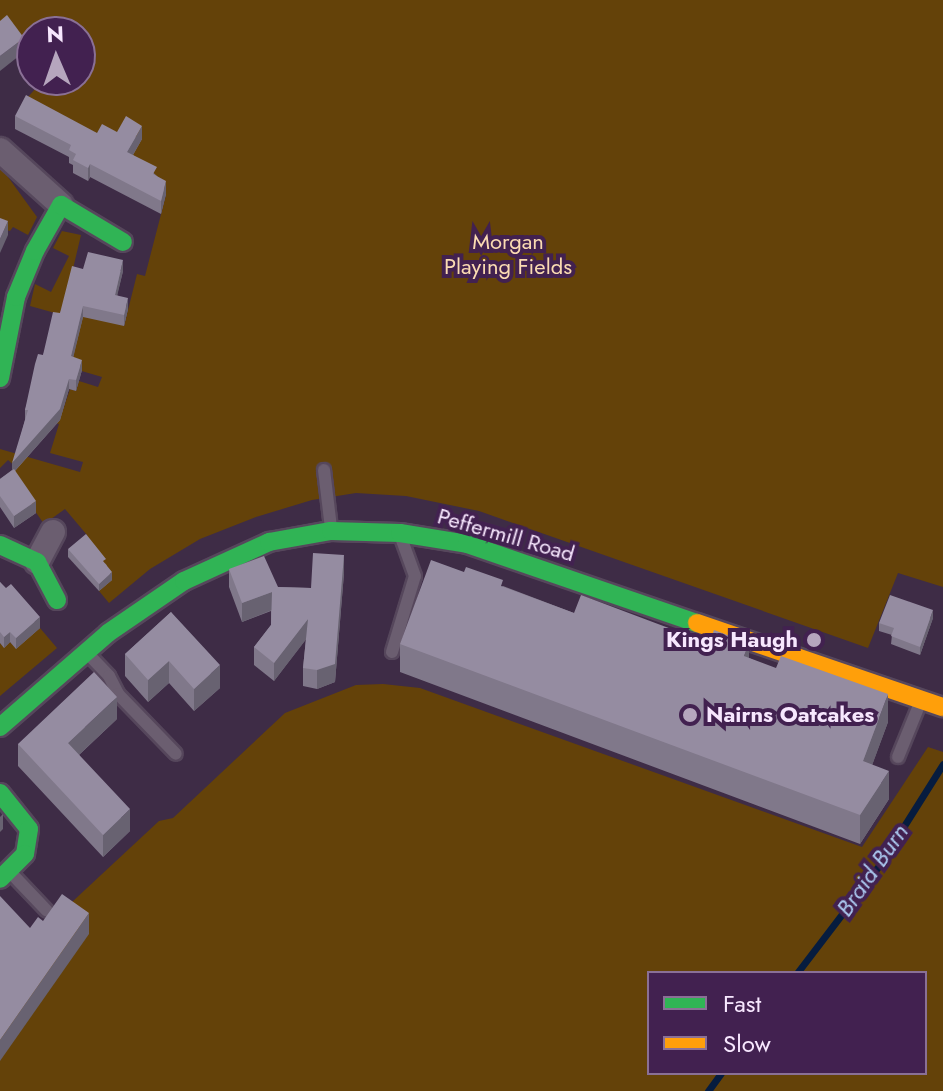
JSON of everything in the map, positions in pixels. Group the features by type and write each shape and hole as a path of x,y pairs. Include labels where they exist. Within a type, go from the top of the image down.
{"main road":[{"path":"0,378 16,297 35,251 61,205 123,242"},
{"name":"Peffermill Road","path":"0,727 86,652 155,600 212,566 269,542 331,531 400,533 482,549 943,707"},
{"path":"0,545 37,562 57,600"},
{"path":"0,793 29,829 25,854 4,875"}],"street":[{"path":"0,150 61,205"},
{"path":"37,562 53,532"}],"lane":[{"path":"324,470 331,531"},
{"path":"392,652 415,576 400,533"},
{"path":"86,652 109,676 118,694 176,754"},
{"path":"898,757 921,700"},
{"path":"4,875 47,911"}],"green space":[{"name":"Morgan Playing Fields","path":"0,0 943,0 943,587 898,573 868,648 479,511 406,496 356,493 312,500 200,539 150,569 109,603 99,591 87,535 65,509 44,524 14,481 5,481 17,468 8,460 0,468 0,449 80,472 83,462 50,453 59,424 27,414 36,403 63,410 70,389 76,391 79,381 98,387 102,377 44,360 55,313 30,306 35,284 51,292 69,256 53,248 62,231 81,235 67,294 124,326 137,274 145,276 166,195 115,149 21,105 29,96 96,96 96,16 16,16 16,41 8,30 0,35"},
{"path":"0,166 37,217 28,235 13,227 10,231 0,228"},
{"path":"40,628 57,648 0,696 0,643 4,647 10,642 16,648"},
{"path":"356,685 420,688 862,847 928,747 943,752 943,1091 0,1091 0,969 159,821 173,818 285,713"}],"building":[{"path":"7,15 16,27 16,44 0,56 0,21"},
{"path":"28,96 97,133 102,124 117,132 126,116 142,126 127,152 157,167 153,174 166,181 161,201 90,164 88,168 73,160 76,154 69,150 71,145 15,116"},
{"path":"0,218 8,221 0,239"},
{"path":"88,252 123,260 115,295 128,298 124,315 83,306 71,356 82,360 76,380 69,379 60,409 12,463 28,410 25,410 35,364 38,354 43,355 53,312 60,313 72,266 83,269"},
{"path":"14,469 36,501 14,516 0,496 0,479"},
{"path":"86,534 112,572 99,584 68,549"},
{"path":"313,553 344,555 335,664 317,670 303,668 308,619 274,663 254,647 271,625 272,592 242,603 229,569 264,556 278,587 311,588"},
{"name":"Nairns Oatcakes","path":"431,560 464,572 466,567 503,580 501,586 574,613 581,595 709,643 714,630 749,643 744,656 776,668 781,656 888,694 863,761 889,771 860,815 400,644"},
{"path":"0,582 6,588 11,584 40,617 16,638 10,632 4,637 0,632"},
{"path":"890,595 933,610 920,647 891,636 894,628 879,623"},
{"path":"171,612 220,665 194,689 169,661 148,680 125,654"},
{"path":"94,672 117,697 68,743 130,809 103,835 18,744"},
{"path":"62,894 89,913 0,1040 0,896 30,928 38,917 43,921"}],"waterway":[{"name":"Braid Burn","path":"799,971 880,864 943,764"},
{"name":"Braid Burn","path":"708,1091 720,1075"}],"traffic: fast":[{"path":"0,378 16,297 35,251 61,205 123,242"},
{"path":"0,727 108,633 184,581 269,542 331,531 400,533 467,544 697,623"},
{"path":"0,545 37,562 57,600"},
{"path":"0,793 29,829 25,854 0,879"}],"traffic: slow":[{"path":"697,623 943,707"}],"place":[{"name":"Kings Haugh","path":"814,640"},
{"name":"Nairns Oatcakes","path":"690,715"}]}
